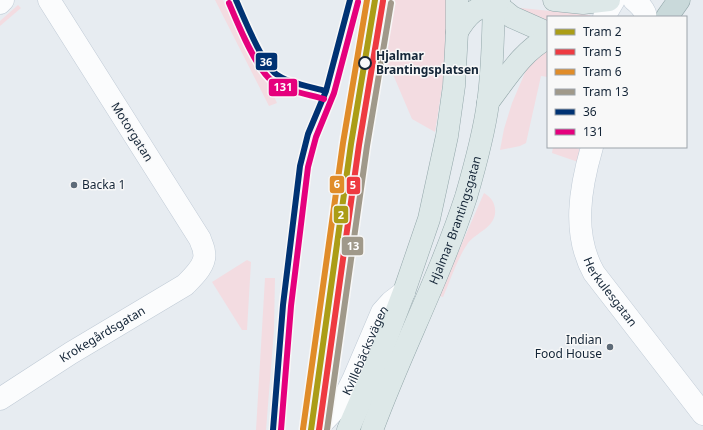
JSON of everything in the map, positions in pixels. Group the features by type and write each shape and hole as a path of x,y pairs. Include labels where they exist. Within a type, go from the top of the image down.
{"highway":[{"path":"668,16 679,0"}],"main road":[{"name":"Hjalmar Brantingsgatan","path":"348,430 375,368 404,292 429,219 447,136 454,86 457,0"},
{"name":"Hjalmar Brantingsgatan","path":"372,430 441,264 466,197 483,130 488,102 495,0"},
{"path":"457,32 465,19 472,12 495,0 512,17 547,33"},
{"path":"554,0 602,2 609,0"},
{"path":"488,102 520,60 540,42 547,38"}],"street":[{"path":"0,3 3,0"},
{"name":"Motorgatan","path":"49,0 200,239 205,253 201,267"},
{"path":"605,16 614,0"},
{"path":"634,0 640,4 646,16"},
{"name":"Herkulesgatan","path":"592,148 580,198 580,218 588,263 594,273 703,414"},
{"name":"Krokegårdsgatan","path":"0,399 71,353 185,285 195,276 201,267"},
{"name":"Kvillebäcksvägen","path":"313,430 342,402 382,312 391,302 404,292"}],"shaded area":[{"path":"215,0 223,0 260,74 273,86 272,92 277,103 269,106"},
{"path":"390,0 447,0 445,69 435,132 412,119 389,65 380,63"},
{"path":"18,5 21,8 0,26 0,21"},
{"path":"521,8 590,16 547,16 547,23 520,12"},
{"path":"547,51 547,77 541,76 526,143 520,146 500,150 504,129 512,103 527,68"},
{"path":"553,148 576,148 579,149 583,155 581,163 552,153"},
{"path":"484,193 494,204 494,219 488,227 471,239 468,243 457,262 443,297 439,296"},
{"path":"247,260 251,262 247,330 242,330 212,282"},
{"path":"265,278 275,278 274,330 266,430 256,430"}],"tram line":[{"name":"6","path":"303,429 343,143 367,0"},
{"name":"2","path":"311,430 351,144 375,0"},
{"name":"5","path":"319,430 359,145 383,1"},
{"name":"13","path":"327,430 367,146 391,3"}],"transit line":[{"name":"36","path":"236,0 259,50 276,74 286,80 326,91"},
{"name":"36","path":"273,430 283,305 300,166 308,134 326,91 350,0"},
{"name":"131","path":"281,430 291,306 308,167 316,137 334,93 358,2"},
{"name":"131","path":"229,3 253,56 266,75 272,81 284,87 324,99"}],"place":[{"name":"Hjalmar Brantingsplatsen","path":"365,63"},
{"name":"Backa 1","path":"74,185"},
{"name":"Indian Food House","path":"610,347"}]}
